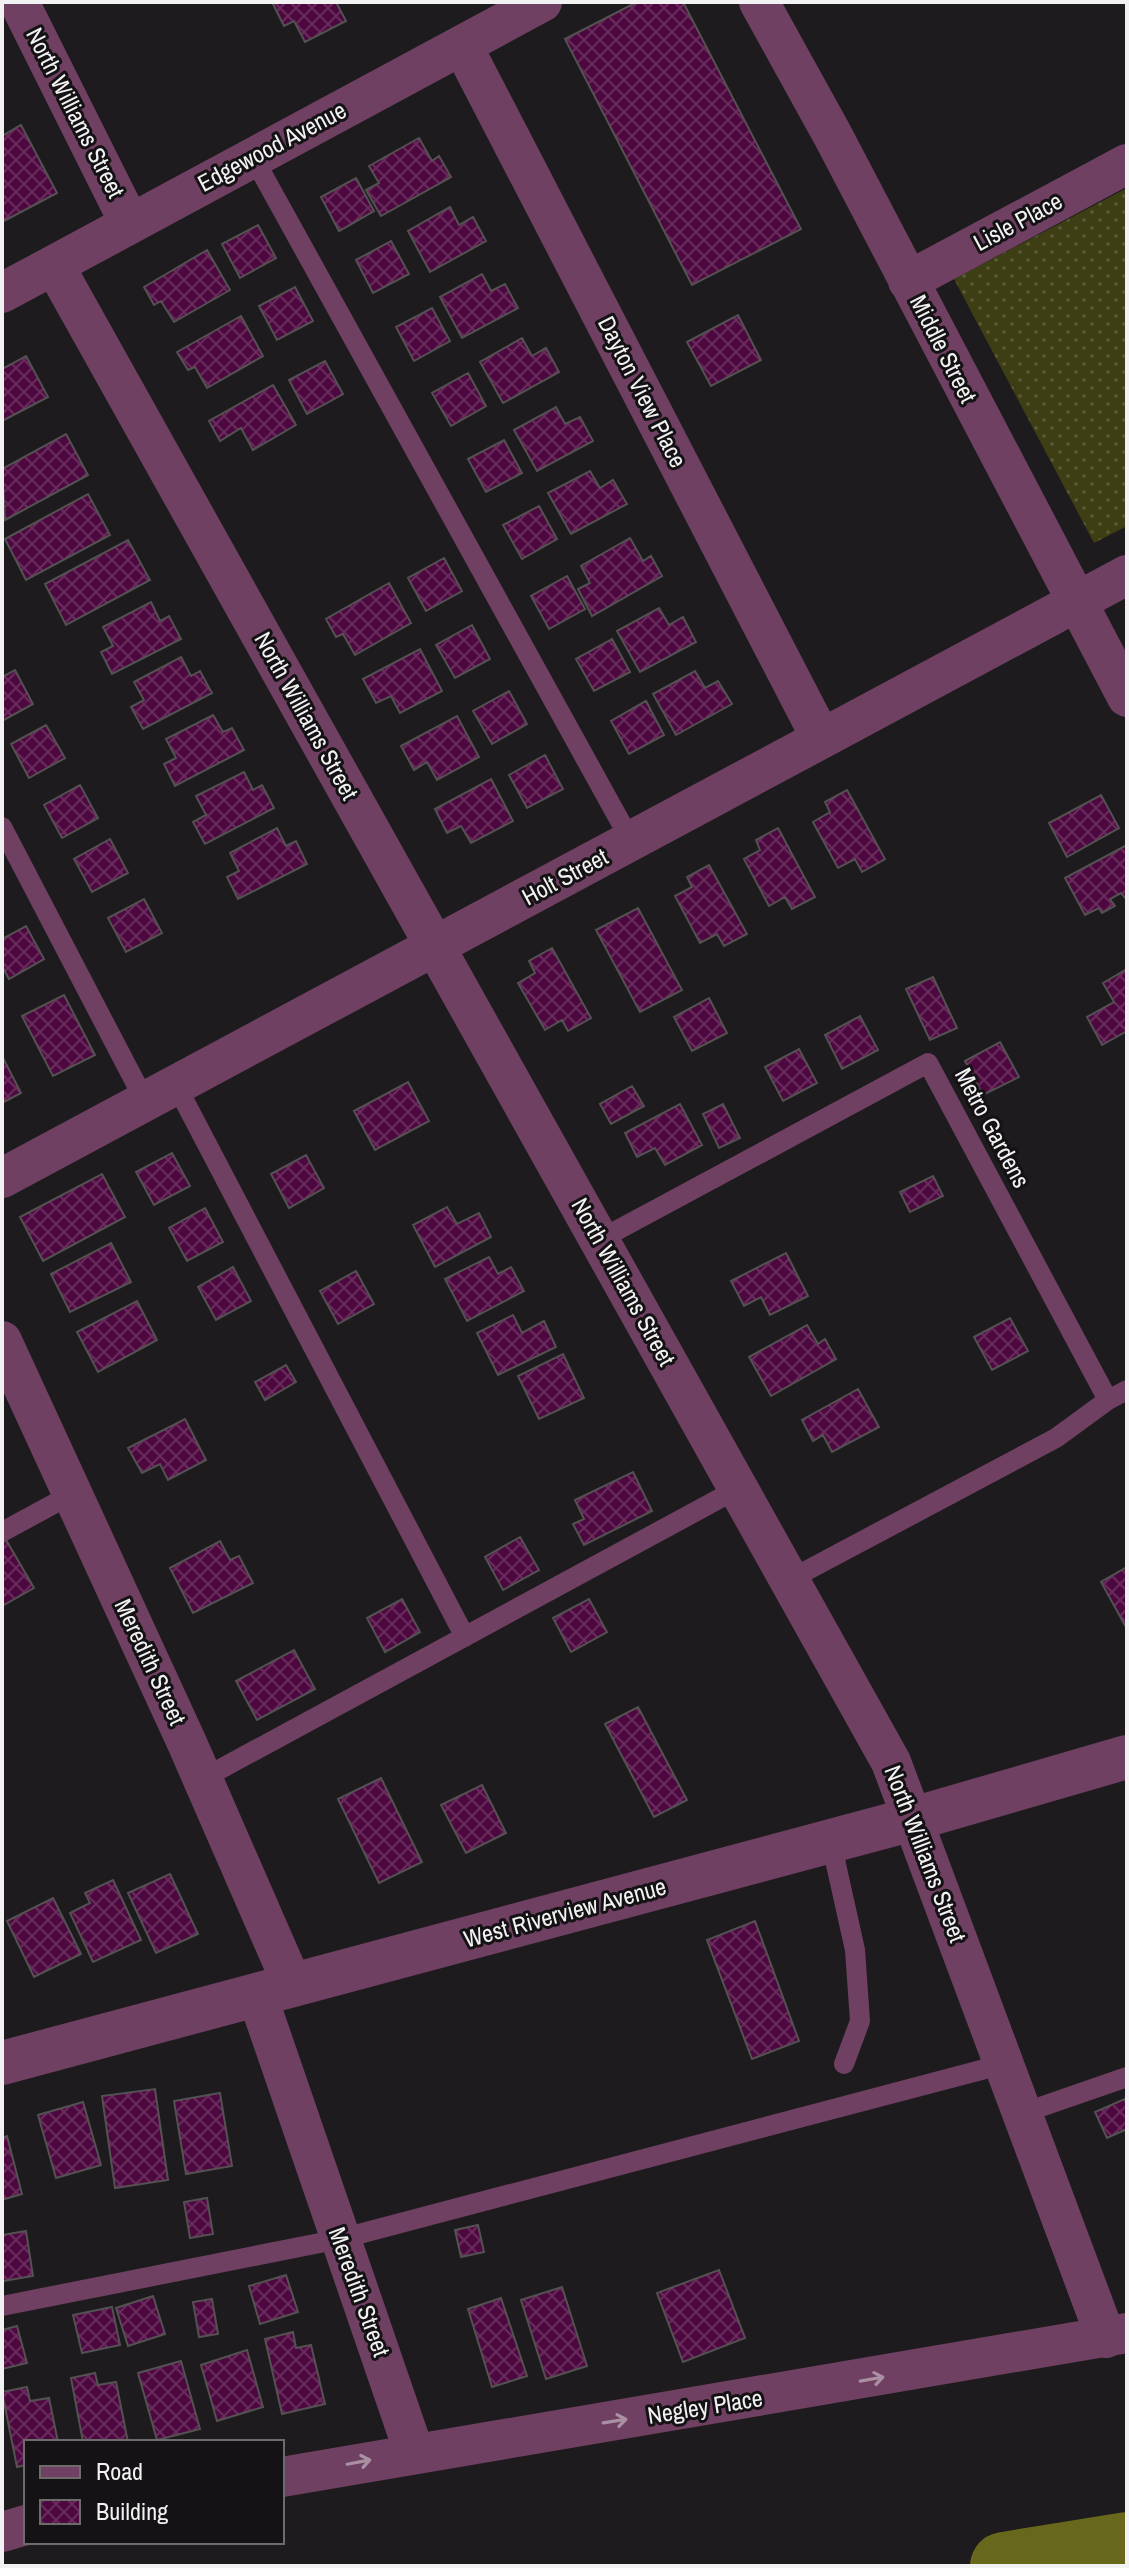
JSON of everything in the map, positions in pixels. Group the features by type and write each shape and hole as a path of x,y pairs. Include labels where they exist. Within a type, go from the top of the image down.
{"street":[{"name":"North Williams Street","path":"19,2 130,224"},
{"name":"Edgewood Avenue","path":"2,293 542,2"},
{"name":"Middle Street","path":"759,2 1127,697"},
{"name":"Dayton View Place","path":"462,45 821,738"},
{"name":"Lisle Place","path":"908,281 1127,164"},
{"name":"North Williams Street","path":"54,265 891,1762 1023,2113 1117,2336"},
{"name":"Holt Street","path":"2,1178 1127,575"},
{"name":"Meredith Street","path":"2,1341 202,1779 275,1991 340,2239 414,2452"},
{"name":"West Riverview Avenue","path":"2,2063 831,1842 1127,1757"},
{"name":"Negley Place","path":"284,2477 414,2452 680,2411 1117,2336"},
{"path":"2,2532 24,2526"}],"lane":[{"path":"253,157 631,841"},
{"path":"2,827 161,1093 465,1637"},
{"name":"Metro Gardens","path":"599,1240 928,1063 1108,1400"},
{"path":"789,1580 1056,1438 1127,1390"},
{"path":"202,1779 739,1488"},
{"path":"2,1532 72,1494"},
{"path":"831,1842 855,1950 860,2021 844,2064"},
{"path":"2,2306 340,2239 1004,2064"},
{"path":"1023,2113 1127,2077"}],"shaded area":[{"path":"1127,188 1127,526 1094,543 954,279"}],"building":[{"path":"272,2 336,2 346,21 305,42 294,21 284,26"},
{"path":"637,2 683,2 801,229 692,285 565,39"},
{"path":"21,125 57,193 2,222 2,136"},
{"path":"419,138 432,161 439,156 451,177 381,216 366,190 379,183 369,166"},
{"path":"356,178 374,211 339,231 321,197"},
{"path":"450,207 459,225 473,217 486,241 430,272 408,231"},
{"path":"258,225 276,258 240,278 222,244"},
{"path":"391,241 409,274 373,293 356,260"},
{"path":"207,250 230,290 174,322 161,301 154,305 144,287"},
{"path":"482,274 491,291 505,284 518,308 462,338 440,297"},
{"path":"295,287 313,321 277,340 259,306"},
{"path":"432,308 450,341 414,361 396,327"},
{"path":"738,315 761,360 711,386 687,342"},
{"path":"241,316 263,356 207,388 195,367 188,370 177,352"},
{"path":"522,338 532,356 546,348 559,372 503,403 480,362"},
{"path":"26,356 48,397 2,421 2,369"},
{"path":"325,361 343,394 307,414 289,380"},
{"path":"468,373 486,406 451,426 432,393"},
{"path":"273,385 296,425 253,450 241,428 220,441 209,421"},
{"path":"556,407 565,424 580,417 593,441 537,471 514,430"},
{"path":"66,434 88,475 5,520 2,469"},
{"path":"504,440 522,473 486,492 468,459"},
{"path":"590,471 600,488 613,480 627,504 571,534 548,493"},
{"path":"88,494 110,535 26,580 5,539"},
{"path":"539,506 557,539 522,559 503,525"},
{"path":"630,538 643,561 651,556 662,576 592,616 578,589 590,583 581,566"},
{"path":"128,540 150,580 66,625 45,584"},
{"path":"444,558 462,591 426,611 408,578"},
{"path":"567,576 585,609 549,629 531,596"},
{"path":"389,583 411,623 355,655 343,634 336,637 326,619"},
{"path":"151,602 160,621 169,616 181,639 112,674 101,652 113,646 103,627"},
{"path":"659,608 669,625 683,617 696,642 640,672 617,631"},
{"path":"472,625 490,659 455,678 436,645"},
{"path":"612,639 630,672 594,691 576,659"},
{"path":"420,649 442,691 400,713 391,696 376,703 363,679"},
{"path":"181,657 191,676 200,671 212,693 143,729 131,707 144,700 134,682"},
{"path":"15,670 33,704 2,721 2,677"},
{"path":"695,671 705,688 718,681 732,704 676,735 653,694"},
{"path":"509,691 527,724 492,744 473,711"},
{"path":"646,701 664,735 629,754 611,721"},
{"path":"213,715 223,732 232,728 244,750 175,786 164,764 176,758 166,739"},
{"path":"457,716 479,757 437,780 427,762 414,770 401,746"},
{"path":"46,725 65,758 29,778 11,744"},
{"path":"545,755 563,789 527,808 509,775"},
{"path":"244,772 253,790 262,785 274,808 205,844 193,822 206,815 196,796"},
{"path":"491,779 513,821 471,843 461,826 447,833 435,809"},
{"path":"80,785 98,818 62,838 44,805"},
{"path":"847,790 885,859 862,872 855,859 838,868 813,822 830,812 825,802"},
{"path":"1101,795 1119,828 1067,857 1049,823"},
{"path":"277,828 286,846 296,841 307,864 238,899 227,877 239,871 230,853"},
{"path":"778,828 815,897 792,909 785,897 769,906 744,859 760,850 756,840"},
{"path":"110,839 128,873 92,892 74,859"},
{"path":"1127,845 1127,900 1121,893 1110,899 1115,906 1102,913 1099,908 1085,915 1065,878"},
{"path":"709,865 747,934 724,946 717,934 700,943 675,896 692,887 687,877"},
{"path":"144,899 162,933 126,952 108,918"},
{"path":"638,908 682,990 640,1012 596,930"},
{"path":"26,926 44,959 9,979 2,966 2,939"},
{"path":"552,948 591,1018 568,1031 562,1020 545,1030 518,983 535,973 529,961"},
{"path":"1127,969 1127,1031 1102,1045 1087,1017 1114,1002 1103,983"},
{"path":"933,977 957,1028 930,1040 906,989"},
{"path":"64,995 95,1055 53,1076 22,1016"},
{"path":"709,998 727,1033 692,1051 674,1017"},
{"path":"860,1016 878,1050 842,1069 825,1035"},
{"path":"1000,1042 1019,1077 983,1095 965,1061"},
{"path":"799,1049 817,1083 783,1101 765,1067"},
{"path":"2,1056 21,1093 2,1103"},
{"path":"408,1082 429,1121 375,1150 354,1111"},
{"path":"632,1086 644,1106 611,1124 600,1104"},
{"path":"680,1104 702,1145 665,1165 655,1148 637,1157 625,1133"},
{"path":"723,1104 740,1138 719,1148 703,1114"},
{"path":"172,1153 190,1186 154,1205 136,1172"},
{"path":"306,1155 324,1188 289,1208 271,1174"},
{"path":"102,1174 125,1217 43,1261 20,1217"},
{"path":"933,1176 943,1196 910,1212 900,1192"},
{"path":"447,1207 457,1224 479,1213 491,1237 435,1267 413,1225"},
{"path":"205,1208 223,1242 187,1261 169,1228"},
{"path":"111,1243 131,1282 70,1312 51,1274"},
{"path":"786,1253 808,1296 770,1315 761,1297 744,1306 731,1281"},
{"path":"489,1257 498,1274 511,1267 524,1291 467,1321 445,1279"},
{"path":"233,1267 251,1301 216,1320 198,1287"},
{"path":"356,1271 374,1304 338,1324 320,1291"},
{"path":"137,1301 157,1340 98,1372 77,1332"},
{"path":"513,1315 522,1333 544,1321 556,1347 498,1375 477,1333"},
{"path":"1010,1318 1028,1351 992,1370 974,1337"},
{"path":"807,1325 818,1344 825,1339 836,1359 771,1396 749,1357"},
{"path":"563,1354 584,1398 539,1419 518,1376"},
{"path":"286,1365 296,1382 265,1400 255,1382"},
{"path":"858,1389 879,1427 832,1452 823,1435 813,1441 802,1420"},
{"path":"185,1419 206,1460 168,1480 160,1464 142,1473 128,1448"},
{"path":"633,1472 652,1511 584,1545 573,1524 584,1519 575,1500"},
{"path":"520,1537 539,1570 503,1590 485,1557"},
{"path":"5,1538 34,1588 2,1606 2,1540"},
{"path":"220,1541 230,1560 239,1556 253,1583 193,1613 170,1568"},
{"path":"1127,1567 1127,1629 1101,1582"},
{"path":"402,1599 420,1632 385,1652 367,1618"},
{"path":"589,1599 607,1632 571,1652 553,1618"},
{"path":"294,1650 315,1689 257,1720 236,1681"},
{"path":"638,1707 687,1800 654,1817 605,1724"},
{"path":"381,1778 422,1862 379,1883 338,1799"},
{"path":"482,1785 506,1833 466,1853 441,1805"},
{"path":"170,1874 198,1934 156,1953 128,1893"},
{"path":"113,1880 141,1940 93,1962 70,1913 90,1903 85,1893"},
{"path":"53,1898 81,1954 34,1977 7,1921"},
{"path":"755,1921 799,2041 752,2059 707,1940"},
{"path":"155,2089 168,2180 115,2188 102,2096"},
{"path":"220,2093 232,2166 186,2174 174,2101"},
{"path":"1127,2098 1127,2129 1107,2138 1095,2112"},
{"path":"83,2102 101,2165 56,2178 38,2115"},
{"path":"7,2136 22,2194 2,2200 2,2138"},
{"path":"207,2198 213,2234 190,2238 184,2202"},
{"path":"478,2225 484,2252 461,2257 455,2230"},
{"path":"26,2231 33,2276 3,2281 2,2235"},
{"path":"719,2270 745,2338 683,2362 657,2293"},
{"path":"286,2275 298,2312 260,2324 249,2286"},
{"path":"562,2287 587,2366 546,2379 521,2300"},
{"path":"153,2296 165,2334 128,2346 116,2308"},
{"path":"501,2298 527,2376 492,2387 468,2309"},
{"path":"212,2299 218,2334 199,2337 193,2302"},
{"path":"112,2307 120,2345 82,2353 73,2315"},
{"path":"17,2326 27,2363 2,2369 2,2330"},
{"path":"293,2332 296,2348 311,2345 325,2404 282,2414 265,2339"},
{"path":"247,2350 263,2407 217,2421 201,2365"},
{"path":"181,2361 200,2429 157,2440 138,2373"},
{"path":"95,2373 98,2385 116,2382 128,2440 83,2440 71,2378"},
{"path":"27,2387 30,2401 49,2398 58,2440 24,2440 24,2465 17,2467 2,2392"}],"waterway":[{"path":"1004,2566 1127,2546"}]}
